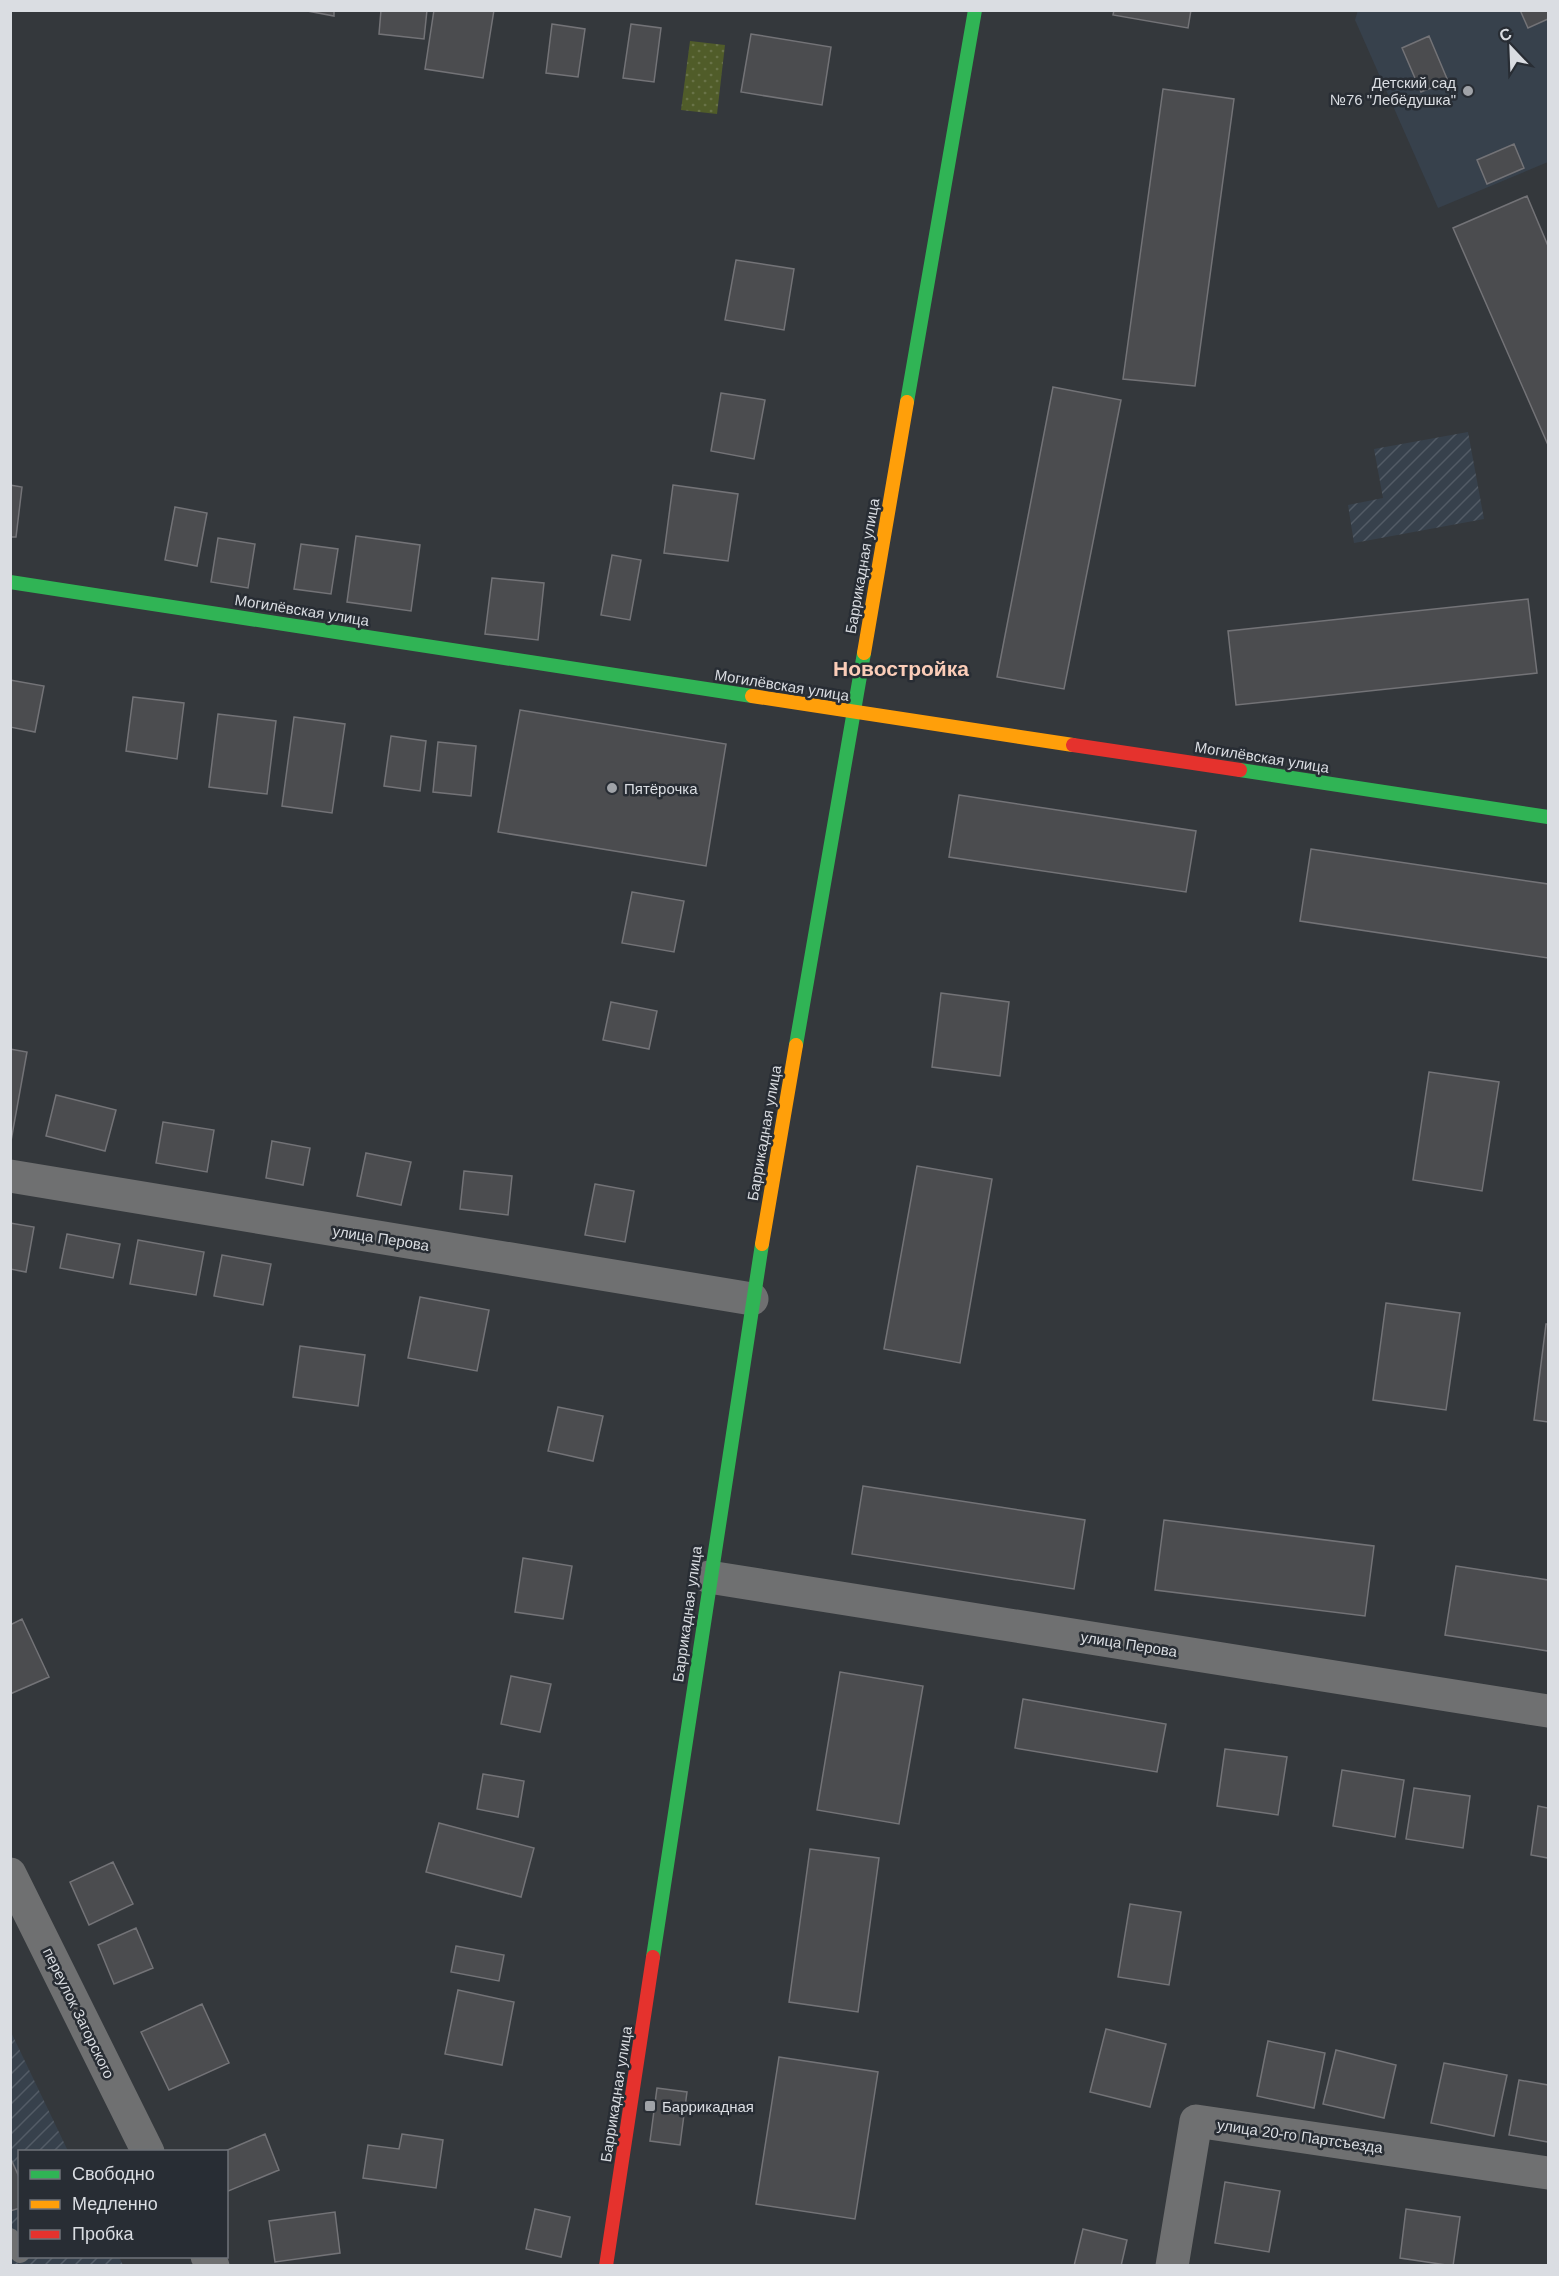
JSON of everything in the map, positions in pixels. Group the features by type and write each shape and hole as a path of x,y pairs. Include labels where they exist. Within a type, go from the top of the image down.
{"main road":[{"name":"Баррикадная улица","path":"606,2265 752,1299 975,10"},
{"name":"Могилёвская улица","path":"10,582 1548,817"}],"street":[{"name":"улица Перова","path":"10,1176 752,1299"},
{"name":"улица Перова","path":"709,1577 1548,1711"},
{"name":"переулок Загорского","path":"10,1874 148,2150"},
{"name":"улица 20-го Партсъезда","path":"1172,2265 1196,2121 1548,2173"}],"shaded area":[{"name":"Детский сад №76 \"Лебёдушка\"","path":"1358,10 1548,11 1548,162 1438,208 1355,20"},
{"path":"1468,432 1484,519 1354,543 1348,505 1383,498 1374,449"},
{"path":"10,2030 68,2150 18,2150 18,2258 120,2258 123,2265 11,2265"}],"green space":[{"path":"690,41 725,45 717,114 681,110"}],"building":[{"path":"302,10 334,10 334,16"},
{"path":"381,10 427,10 424,39 379,34"},
{"path":"434,10 494,10 483,78 425,69"},
{"path":"1114,10 1191,10 1188,28 1113,15"},
{"path":"1520,10 1548,10 1548,19 1528,28"},
{"path":"552,24 585,29 578,77 546,73"},
{"path":"631,24 661,28 654,82 623,78"},
{"path":"751,34 831,47 822,105 741,92"},
{"path":"1429,36 1448,81 1421,92 1402,48"},
{"path":"1163,89 1234,99 1195,386 1123,379"},
{"path":"1514,144 1524,168 1487,184 1477,160"},
{"path":"1527,196 1548,246 1548,445 1453,228"},
{"path":"736,260 794,269 784,330 725,320"},
{"path":"1053,387 1121,400 1064,689 997,677"},
{"path":"721,393 765,400 754,459 711,451"},
{"path":"10,485 22,487 16,537 10,537"},
{"path":"673,485 738,494 728,561 664,553"},
{"path":"175,507 207,513 197,566 165,560"},
{"path":"356,536 420,545 411,611 347,602"},
{"path":"218,538 255,544 248,588 211,582"},
{"path":"301,544 338,549 331,594 294,589"},
{"path":"612,555 641,560 630,620 601,615"},
{"path":"492,578 544,583 538,640 485,634"},
{"path":"1528,599 1537,673 1236,705 1228,631"},
{"path":"10,680 44,686 35,732 10,727"},
{"path":"133,697 184,703 177,759 126,751"},
{"name":"Пятёрочка","path":"520,710 726,744 706,866 498,832"},
{"path":"218,714 276,721 267,794 209,787"},
{"path":"294,717 345,724 332,813 282,806"},
{"path":"391,736 426,741 420,791 384,786"},
{"path":"438,742 476,746 471,796 433,792"},
{"path":"959,795 1196,831 1186,892 949,857"},
{"path":"1311,849 1548,884 1548,958 1300,921"},
{"path":"632,892 684,901 674,952 622,943"},
{"path":"941,993 1009,1002 1000,1076 932,1067"},
{"path":"611,1002 657,1011 649,1049 603,1040"},
{"path":"10,1049 27,1052 11,1141 10,1140"},
{"path":"1429,1072 1499,1082 1482,1191 1413,1180"},
{"path":"56,1095 116,1110 105,1151 46,1136"},
{"path":"163,1122 214,1130 207,1172 156,1163"},
{"path":"272,1141 310,1148 303,1185 266,1178"},
{"path":"366,1153 411,1162 401,1205 357,1196"},
{"path":"917,1166 992,1179 960,1363 884,1349"},
{"path":"464,1171 512,1176 508,1215 460,1209"},
{"path":"595,1184 634,1191 625,1242 585,1235"},
{"path":"10,1223 34,1227 26,1272 10,1269"},
{"path":"67,1234 120,1244 113,1278 60,1268"},
{"path":"138,1240 204,1252 196,1295 130,1284"},
{"path":"222,1255 271,1264 263,1305 214,1296"},
{"path":"420,1297 489,1310 477,1371 408,1358"},
{"path":"1386,1303 1460,1313 1446,1410 1373,1400"},
{"path":"1546,1324 1548,1324 1548,1422 1534,1420"},
{"path":"300,1346 365,1355 358,1406 293,1397"},
{"path":"558,1407 603,1416 593,1461 548,1451"},
{"path":"863,1486 1085,1520 1074,1589 852,1554"},
{"path":"1164,1520 1374,1546 1365,1616 1155,1590"},
{"path":"523,1558 572,1566 563,1619 515,1612"},
{"path":"1456,1566 1548,1580 1548,1651 1445,1635"},
{"path":"22,1619 49,1677 10,1694 10,1625"},
{"path":"840,1672 923,1686 899,1824 817,1810"},
{"path":"511,1676 551,1684 540,1732 501,1724"},
{"path":"1023,1699 1166,1724 1157,1772 1015,1748"},
{"path":"1225,1749 1287,1757 1278,1815 1217,1806"},
{"path":"1342,1770 1404,1780 1395,1837 1333,1826"},
{"path":"483,1774 524,1781 518,1817 477,1809"},
{"path":"1414,1788 1470,1796 1463,1848 1406,1839"},
{"path":"1538,1806 1548,1808 1548,1858 1531,1855"},
{"path":"439,1823 534,1848 521,1897 426,1872"},
{"path":"810,1849 879,1858 858,2012 789,2002"},
{"path":"113,1862 133,1904 89,1925 70,1882"},
{"path":"1130,1904 1181,1912 1169,1985 1118,1977"},
{"path":"136,1928 153,1968 114,1984 98,1945"},
{"path":"456,1946 504,1955 499,1981 451,1972"},
{"path":"458,1990 514,2002 502,2065 445,2054"},
{"path":"202,2004 229,2063 169,2090 141,2032"},
{"path":"1106,2029 1166,2044 1150,2107 1090,2092"},
{"path":"1268,2041 1325,2053 1314,2108 1257,2096"},
{"path":"1336,2050 1396,2065 1384,2118 1323,2104"},
{"path":"779,2057 878,2072 855,2219 756,2204"},
{"path":"1444,2063 1507,2075 1494,2136 1431,2123"},
{"path":"1519,2080 1548,2085 1548,2142 1509,2135"},
{"path":"657,2088 687,2092 680,2145 650,2141"},
{"path":"265,2134 279,2170 228,2191 228,2150"},
{"path":"402,2134 443,2140 436,2188 363,2178 368,2145 399,2149"},
{"path":"10,2157 18,2175 18,2209 10,2211"},
{"path":"1225,2182 1280,2191 1269,2252 1215,2243"},
{"path":"535,2209 570,2217 561,2257 526,2249"},
{"path":"1406,2209 1460,2217 1453,2266 1400,2258"},
{"path":"335,2212 340,2253 275,2262 269,2221"},
{"path":"1083,2229 1127,2240 1121,2266 1074,2266"}],"traffic: fast":[{"path":"907,402 975,10"},
{"path":"10,582 752,696"},
{"path":"796,1045 864,653"},
{"path":"1240,770 1548,817"},
{"path":"653,1957 762,1244"}],"traffic: slow":[{"path":"864,653 907,402"},
{"path":"752,696 1073,745"},
{"path":"762,1244 796,1045"}],"traffic: jam":[{"path":"1073,745 1240,770"},
{"path":"606,2266 653,1957"}],"place":[{"name":"Детский сад №76 \"Лебёдушка\"","path":"1468,91"},
{"name":"Пятёрочка","path":"612,788"},
{"name":"Баррикадная","path":"650,2106"}],"district":[{"name":"Новостройка","path":"901,668"}]}
